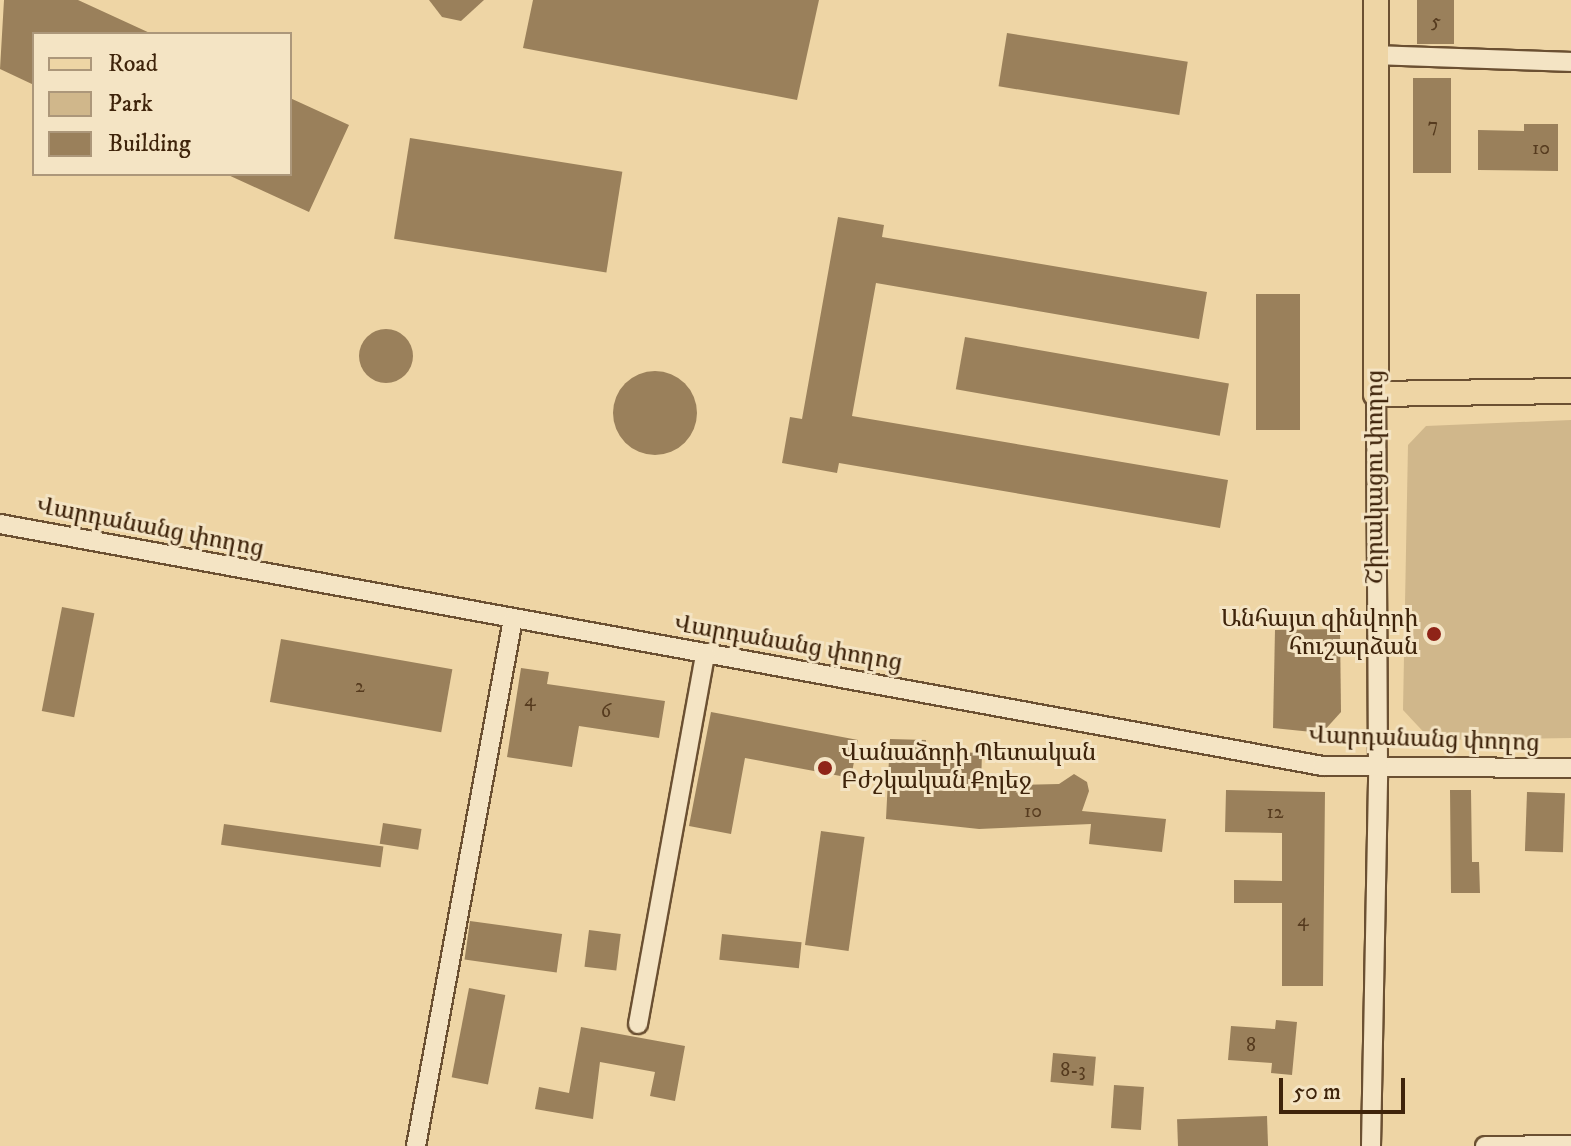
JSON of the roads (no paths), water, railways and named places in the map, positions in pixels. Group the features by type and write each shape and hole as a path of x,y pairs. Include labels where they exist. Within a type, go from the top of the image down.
{"main road":[{"name":"Շիրակացու փողոց","path":"1376,0 1376,394"},
{"path":"1376,394 1571,391"}],"street":[{"path":"1375,55 1571,62"},
{"name":"Շիրակացու փողոց","path":"1371,1146 1378,766 1376,394"},
{"name":"Վարդանանց փողոց","path":"0,524 1322,766 1571,768"},
{"path":"416,1146 513,619"},
{"path":"638,1024 705,654"},
{"path":"1485,1146 1571,1145"}],"place":[{"name":"Անհայտ զինվորի հուշարձան","path":"1434,634"},
{"name":"Վանաձորի Պետական Բժշկական Քոլեջ","path":"825,768"}]}
